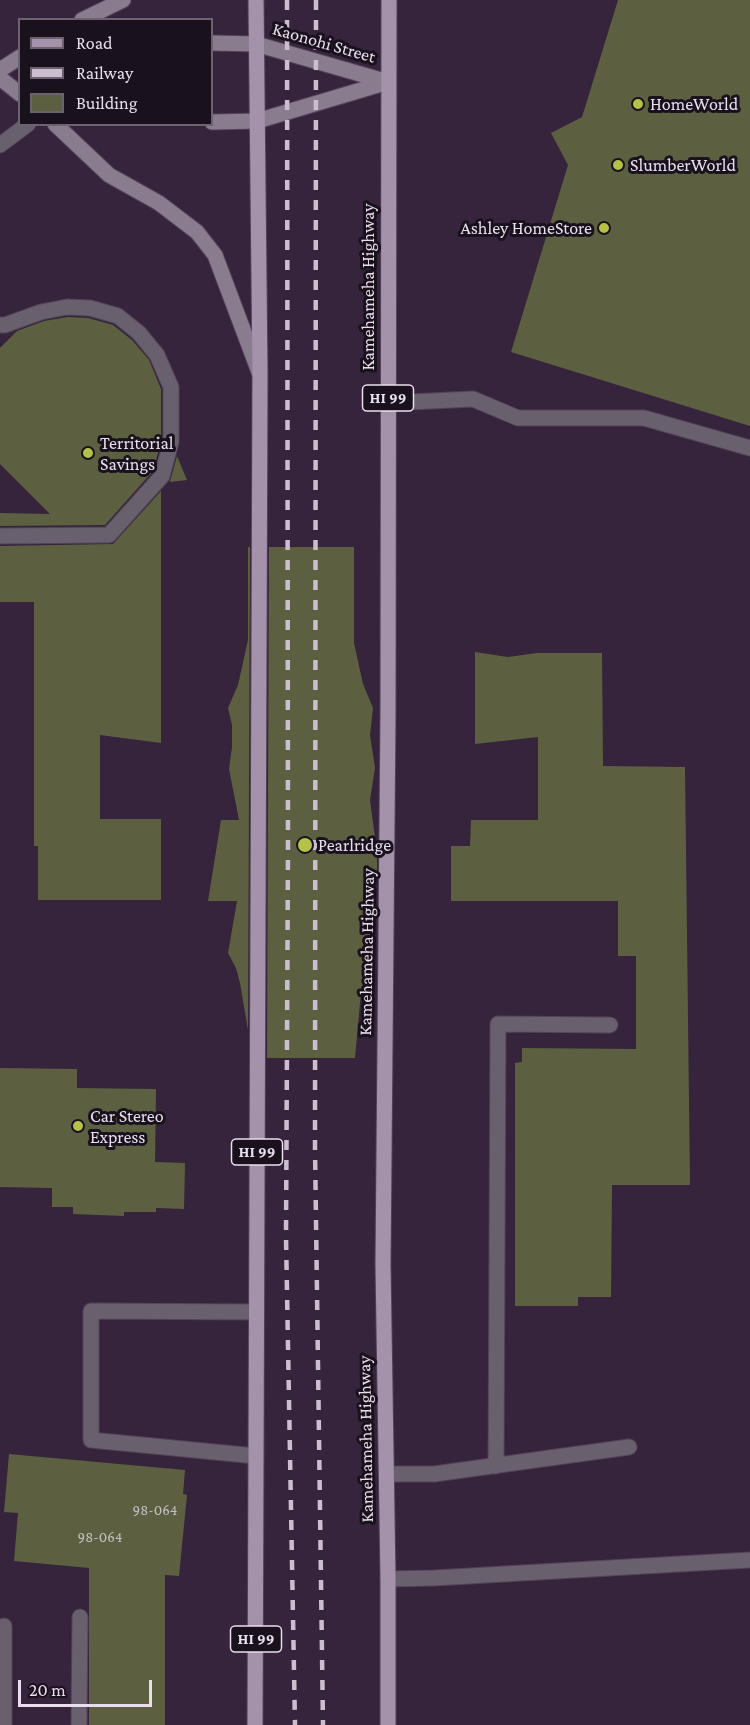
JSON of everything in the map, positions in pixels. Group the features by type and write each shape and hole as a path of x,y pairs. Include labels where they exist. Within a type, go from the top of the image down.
{"main road":[{"name":"HI 99","path":"255,1725 260,373 256,0"},
{"name":"Kamehameha Highway","path":"388,0 388,726 383,1252 388,1725"}],"street":[{"path":"86,18 123,0"},
{"name":"Kaonohi Street","path":"213,43 256,44 388,82"},
{"path":"0,70 18,58"},
{"path":"0,78 18,92"},
{"name":"Kaonohi Street","path":"213,122 257,120 388,82"},
{"path":"0,145 25,126"},
{"path":"58,126 109,176 159,203 196,232 215,255 260,373"},
{"path":"0,325 41,312 67,307 90,308 118,316 139,333 157,355 171,387 171,442 162,476 109,535 0,536"},
{"path":"388,403 473,399 518,418 644,418 750,448"},
{"path":"496,1466 498,1024 609,1024"},
{"path":"256,1312 91,1311 91,1440 256,1456"},
{"path":"387,1474 434,1474 629,1447"},
{"path":"388,1579 750,1560"},
{"path":"80,1617 80,1725"},
{"path":"4,1626 4,1725"}],"building":[{"path":"618,0 750,0 750,426 511,352 568,165 551,133 582,117"},
{"name":"Territorial Savings","path":"68,317 88,318 113,325 132,340 149,360 161,389 161,441 153,471 105,525 0,526 0,513 50,514 0,464 0,348 17,331 44,321"},
{"path":"177,456 187,480 170,482 171,478"},
{"path":"161,491 161,743 100,735 100,819 161,819 161,900 38,900 38,846 34,846 34,602 0,602 0,546 113,544"},
{"path":"248,547 250,547 248,1030 240,983 236,968 228,953 237,901 208,901 221,820 239,820 229,769 232,725 228,708 238,685 248,640"},
{"path":"269,547 354,547 354,643 363,684 373,708 370,735 375,768 370,800 377,853 377,877 374,877 370,915 374,953 361,992 355,1058 267,1058"},
{"path":"475,652 508,657 537,653 602,653 603,766 685,767 690,1185 612,1185 611,1297 578,1297 578,1306 515,1306 515,1063 522,1062 522,1048 636,1049 636,956 618,956 618,901 451,901 451,846 470,846 471,820 538,820 538,737 475,744"},
{"name":"Car Stereo Express","path":"0,1068 77,1069 77,1088 156,1089 155,1162 185,1163 184,1209 156,1208 156,1212 124,1212 124,1216 73,1214 73,1207 52,1207 52,1188 0,1187"},
{"path":"9,1454 185,1470 183,1494 187,1495 179,1576 165,1575 165,1725 89,1725 89,1568 14,1561 18,1513 4,1512"}],"railway":[{"path":"287,0 286,1237 295,1725"},
{"path":"316,0 315,1148 323,1725"}],"place":[{"name":"HomeWorld","path":"638,104"},
{"name":"SlumberWorld","path":"618,165"},
{"name":"Ashley HomeStore","path":"604,228"},
{"name":"Territorial Savings","path":"88,453"},
{"name":"Pearlridge","path":"305,845"},
{"name":"Car Stereo Express","path":"78,1126"}]}
